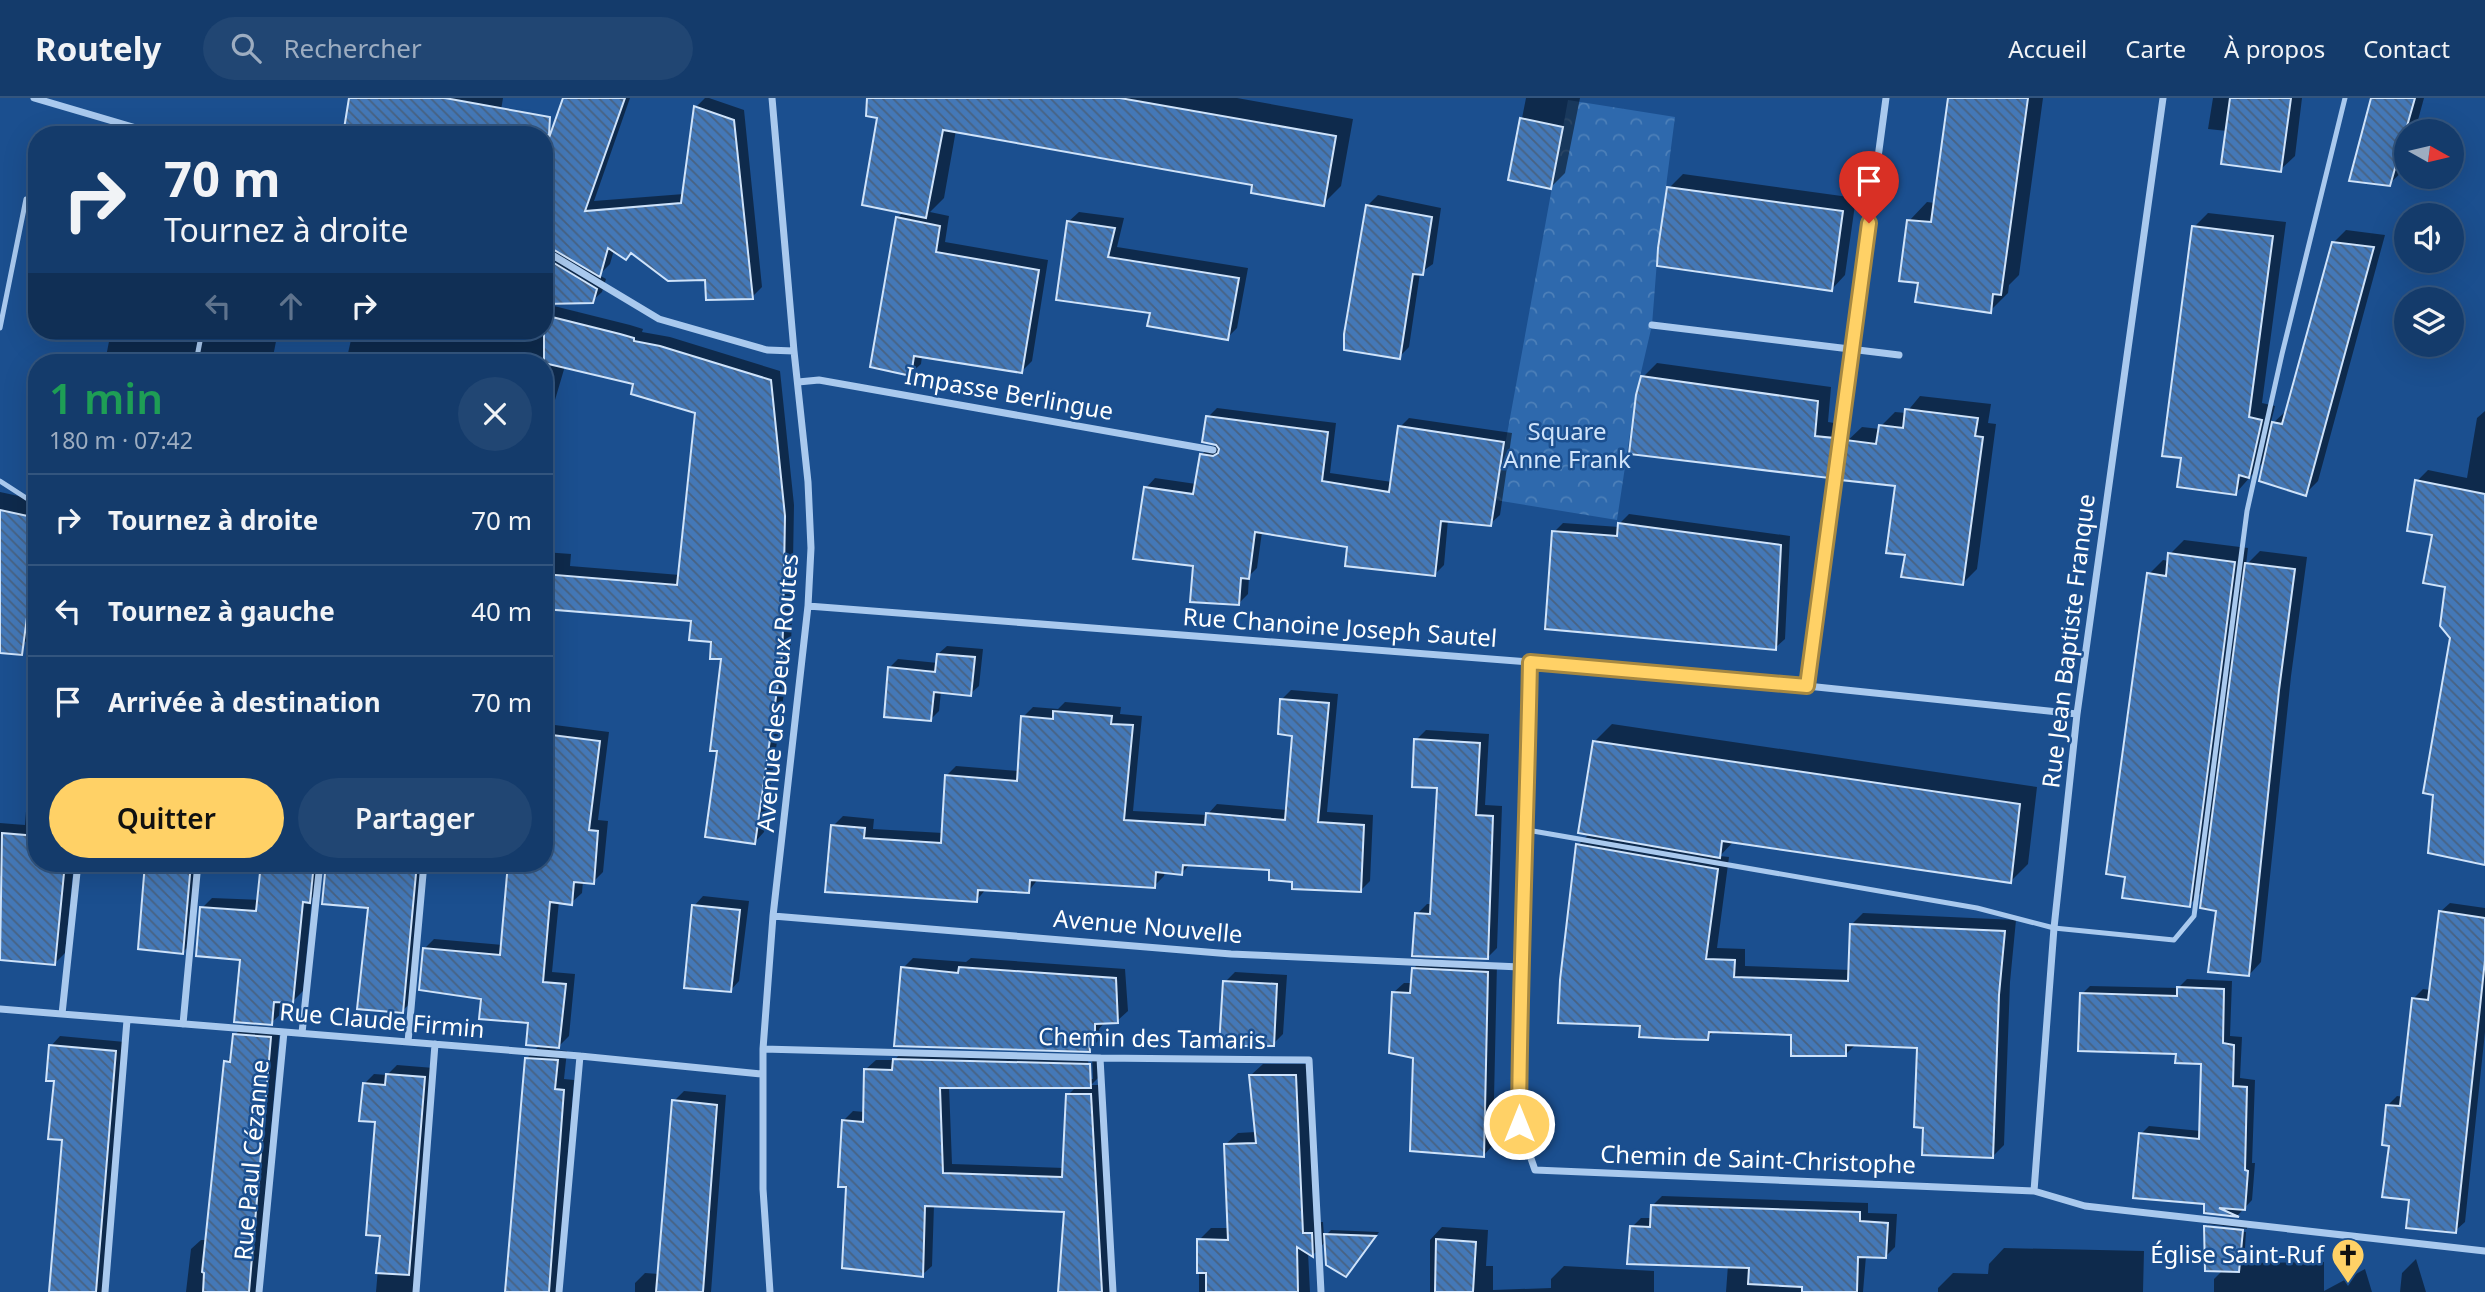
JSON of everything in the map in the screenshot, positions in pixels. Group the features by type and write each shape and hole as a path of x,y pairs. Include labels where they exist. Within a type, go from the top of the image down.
{"street":[{"path":"34,98 129,126"},
{"name":"Avenue des Deux Routes","path":"770,1292 763,1189 761,1074 773,916 808,606 811,548 808,482 772,98"},
{"path":"1807,686 1886,98"},
{"name":"Rue Jean Baptiste Franque","path":"2034,1191 2054,928 2077,714 2163,98"},
{"path":"553,255 659,319 767,350 794,351"},
{"path":"1652,325 1899,355"},
{"name":"Impasse Berlingue","path":"798,382 819,380 1213,450"},
{"name":"Rue Chanoine Joseph Sautel","path":"808,606 1530,662 1807,686 2077,714"},
{"name":"Chemin de Saint-Christophe","path":"1530,662 1527,830 1520,967 1519,1124 1535,1170 2034,1191 2085,1206 2485,1251"},
{"path":"62,1014 77,872"},
{"path":"183,1024 197,872"},
{"path":"302,1033 319,872"},
{"path":"408,1042 423,872"},
{"name":"Avenue Nouvelle","path":"773,916 1231,954 1520,967"},
{"name":"Rue Claude Firmin","path":"0,1009 580,1056 761,1074"},
{"path":"105,1292 127,1020"},
{"name":"Rue Paul Cézanne","path":"259,1292 284,1032"},
{"path":"416,1292 435,1044"},
{"name":"Chemin des Tamaris","path":"763,1049 1100,1058 1309,1060 1321,1292"},
{"path":"559,1292 580,1056"},
{"path":"1100,1058 1113,1292"}],"lane":[{"path":"1527,830 1977,908 2054,928 2174,940 2194,916 2247,511 2281,354 2345,98"},
{"path":"0,327 26,199"},
{"path":"0,481 28,499"}],"green space":[{"name":"Square Anne Frank","path":"1568,100 1675,117 1658,248 1652,325 1636,394 1617,520 1495,500"}],"building":[{"path":"349,98 445,98 550,117 550,126 344,126"},
{"path":"563,98 625,98 585,211 681,203 694,106 734,120 753,299 706,300 705,280 668,281 631,253 626,260 608,248 600,277 553,249 553,126"},
{"path":"867,98 1120,98 1336,136 1324,206 1251,193 1252,185 943,130 926,218 862,205 877,118 866,116"},
{"path":"1948,98 2028,98 2001,295 1993,294 1991,313 1915,302 1918,283 1899,281 1907,220 1931,222"},
{"path":"2230,98 2291,98 2281,172 2221,164"},
{"path":"2371,98 2415,98 2409,119 2394,119 2394,172 2390,186 2349,181"},
{"path":"1520,118 1563,127 1551,189 1508,180"},
{"path":"1667,187 1843,211 1832,291 1657,266"},
{"path":"1366,205 1432,217 1423,275 1413,274 1400,359 1344,350 1344,334"},
{"path":"896,217 940,226 936,252 1039,270 1022,373 914,356 911,376 870,367"},
{"path":"1067,221 1115,228 1108,257 1239,278 1228,340 1147,326 1150,313 1056,300"},
{"path":"2192,226 2273,236 2249,417 2262,420 2249,478 2239,475 2236,495 2177,487 2181,458 2162,456"},
{"path":"2332,242 2374,247 2306,496 2259,481 2272,422 2282,424"},
{"path":"553,262 597,289 593,303 553,304"},
{"path":"553,317 634,338 634,341 660,346 771,380 785,516 783,629 782,655 755,844 705,837 717,751 710,751 721,659 710,659 711,642 689,640 691,621 553,610 553,575 677,585 695,413 631,394 633,384 553,365 553,354 544,354 544,340 553,340"},
{"path":"1641,376 1818,401 1815,436 1834,438 1829,478 1629,454"},
{"path":"1905,409 1978,418 1975,436 1983,437 1963,585 1901,577 1905,555 1886,553 1895,486 1841,480 1846,440 1876,444 1879,425 1903,428"},
{"path":"1206,416 1328,432 1322,481 1389,492 1398,426 1504,442 1491,526 1441,521 1435,576 1345,566 1347,547 1255,532 1249,579 1241,578 1239,605 1190,602 1193,566 1133,559 1144,487 1193,494 1200,454 1213,456 1218,453 1216,445 1202,442"},
{"path":"2415,480 2485,494 2485,865 2428,853 2433,795 2423,793 2450,638 2440,626 2445,587 2423,583 2432,535 2407,531"},
{"path":"0,510 28,516 28,610 22,655 0,653"},
{"path":"1618,523 1781,545 1776,650 1545,629 1552,531 1617,536"},
{"path":"2168,553 2235,562 2190,907 2122,898 2125,877 2106,874 2147,573 2166,576"},
{"path":"2245,563 2295,569 2279,690 2249,976 2208,972 2216,911 2200,908"},
{"path":"937,654 975,657 971,696 934,692 931,721 884,717 888,667 935,672"},
{"path":"1280,699 1329,703 1318,822 1364,825 1361,892 1292,889 1292,882 1269,880 1269,870 1183,865 1182,875 1156,872 1155,888 1030,880 1029,893 978,890 977,902 825,892 831,825 865,828 864,838 941,843 945,775 1017,781 1021,716 1053,719 1053,711 1112,716 1111,724 1133,725 1124,820 1205,825 1206,813 1285,820 1292,736 1278,734"},
{"path":"553,735 600,741 589,830 598,831 594,884 574,882 572,905 550,902 543,982 566,984 559,1048 526,1045 528,1023 479,1019 481,999 419,990 423,948 500,955 507,872 553,872"},
{"path":"1414,739 1480,743 1476,815 1493,816 1488,959 1412,956 1415,913 1430,914 1437,788 1412,787"},
{"path":"1593,741 2020,804 2011,883 1722,841 1720,858 1578,833"},
{"path":"2,833 28,835 28,872 64,872 55,965 0,960"},
{"path":"1576,844 1718,869 1706,959 1735,960 1734,977 1848,981 1850,924 2005,931 1999,995 1993,1158 1922,1155 1923,1128 1914,1127 1917,1048 1846,1045 1846,1056 1791,1056 1791,1035 1709,1032 1708,1040 1674,1039 1639,1037 1640,1026 1558,1023 1560,980"},
{"path":"144,872 190,872 183,954 138,949"},
{"path":"260,872 313,872 310,903 303,902 293,1003 274,1002 272,1025 234,1022 240,960 196,956 200,907 256,911"},
{"path":"325,872 416,872 403,1013 357,1009 368,908 322,904"},
{"path":"692,905 740,910 731,992 684,988"},
{"path":"2439,911 2485,918 2485,960 2456,1233 2406,1228 2409,1200 2382,1197 2389,1146 2382,1145 2386,1105 2400,1106 2412,998 2428,1000"},
{"path":"901,967 958,973 959,967 1116,978 1118,1023 1095,1024 1095,1036 1089,1036 1090,1052 894,1046"},
{"path":"1412,968 1488,972 1484,1157 1410,1151 1413,1058 1389,1053 1392,992 1410,993"},
{"path":"1223,981 1277,984 1274,1046 1219,1046"},
{"path":"2177,987 2224,989 2223,1043 2234,1045 2233,1086 2247,1087 2245,1170 2248,1171 2245,1210 2219,1208 2239,1217 2204,1213 2204,1204 2133,1198 2139,1133 2199,1139 2201,1064 2175,1063 2176,1054 2078,1051 2080,993 2177,996"},
{"path":"233,1034 271,1037 249,1292 203,1292 202,1272 224,1061 230,1062"},
{"path":"49,1045 116,1051 96,1292 49,1292 62,1140 48,1139 54,1081 46,1081"},
{"path":"525,1058 558,1060 555,1089 564,1090 549,1292 505,1292"},
{"path":"893,1059 1090,1064 1091,1088 940,1088 943,1173 1062,1177 1066,1094 1091,1094 1102,1292 1058,1292 1064,1212 925,1206 923,1277 842,1268 846,1187 838,1187 842,1120 863,1122 864,1069 892,1070"},
{"path":"386,1074 425,1077 409,1275 376,1273 380,1236 366,1235 375,1122 359,1121 363,1083 385,1085"},
{"path":"1249,1075 1296,1075 1303,1233 1312,1233 1313,1257 1297,1247 1298,1292 1206,1292 1206,1273 1197,1273 1197,1239 1228,1240 1224,1144 1256,1143"},
{"path":"672,1100 717,1105 703,1292 656,1292"},
{"path":"1651,1205 1860,1212 1860,1221 1888,1223 1886,1258 1858,1257 1857,1292 1802,1292 1802,1287 1748,1284 1749,1268 1627,1264 1630,1226 1650,1227"},
{"path":"2204,1226 2243,1230 2239,1272 2205,1271"},
{"path":"1324,1234 1376,1236 1346,1277 1326,1265"},
{"path":"1436,1239 1476,1242 1473,1292 1435,1292"}],"place":[{"name":"Église Saint-Ruf","path":"2348,1285"}],"route":[{"path":"1519,1124 1520,967 1527,830 1530,662 1807,686 1869,223"}]}
